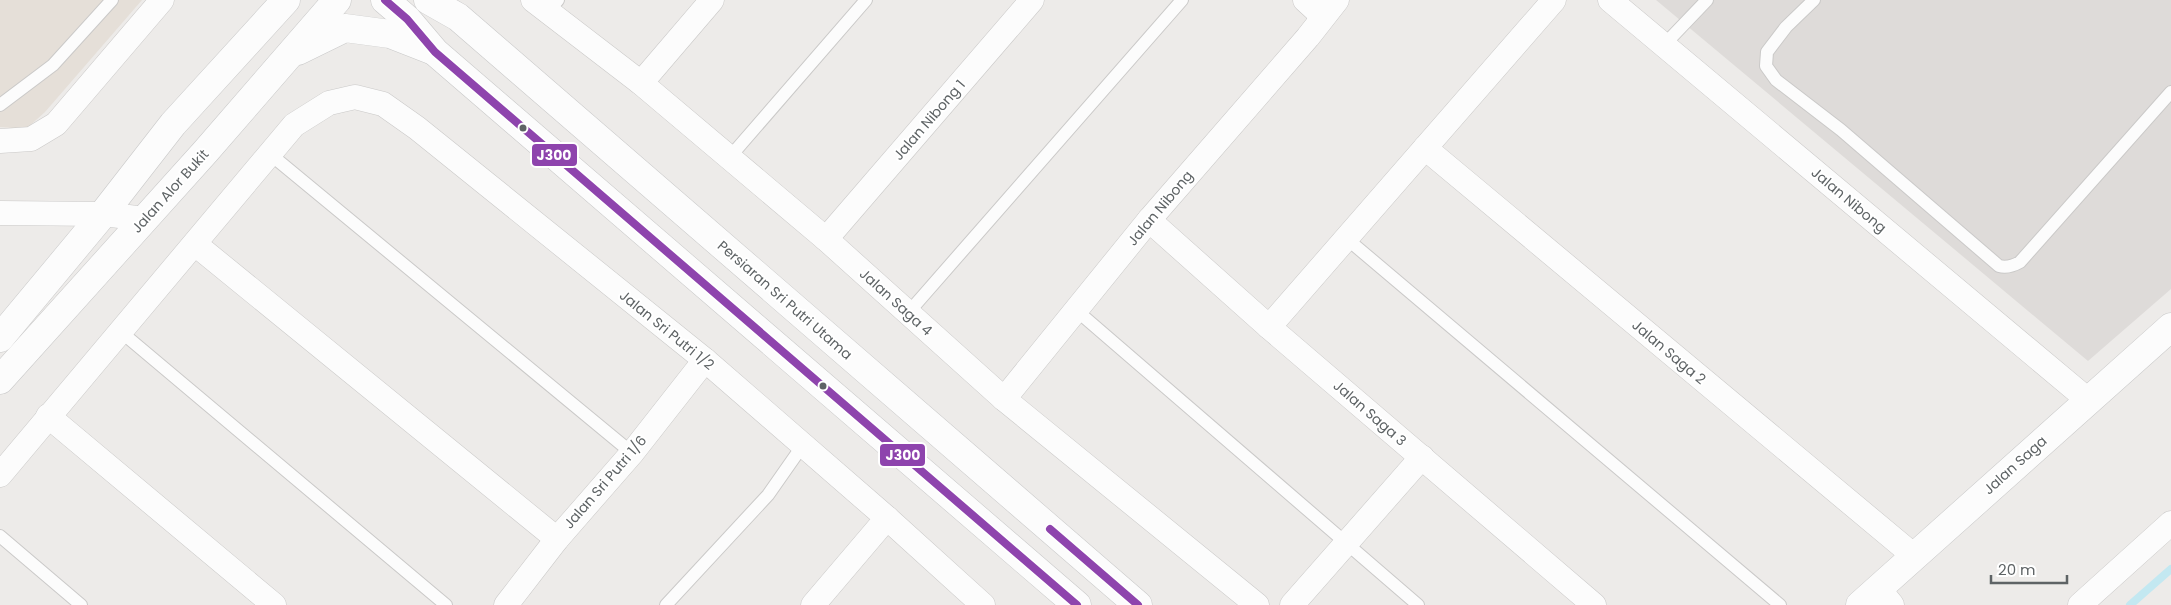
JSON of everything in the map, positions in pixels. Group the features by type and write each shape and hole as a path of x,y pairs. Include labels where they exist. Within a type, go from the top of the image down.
{"main road":[{"path":"0,338 103,214 173,124 286,0"},
{"name":"Jalan Alor Bukit","path":"0,380 146,218 337,0"},
{"path":"385,0 407,19 435,52 1077,605"},
{"name":"Persiaran Sri Putri Utama","path":"428,0 453,9 1138,605"},
{"path":"288,56 345,28 390,34 435,52"},
{"name":"Jalan Saga","path":"1877,599 1913,556 2171,327"}],"street":[{"path":"0,141 31,139 56,124 162,0"},
{"path":"641,83 712,0"},
{"name":"Jalan Nibong 1","path":"826,239 1032,0"},
{"path":"1305,0 1317,11 1320,19"},
{"name":"Jalan Nibong","path":"1004,400 1148,220 1308,37 1320,19 1337,0"},
{"path":"1269,327 1554,0"},
{"name":"Jalan Nibong","path":"1610,0 2088,400"},
{"name":"Jalan Saga 4","path":"546,4 826,239 1004,400 1257,605"},
{"name":"Jalan Sri Putri 1/2","path":"0,475 294,125 329,103 355,97 383,104 417,128 705,360 887,518 981,604"},
{"name":"Jalan Saga 2","path":"1425,148 1913,556"},
{"path":"0,213 103,214 146,218"},
{"name":"Jalan Saga 3","path":"1148,220 1269,327 1594,605"},
{"path":"195,244 557,539"},
{"name":"Jalan Sri Putri 1/6","path":"514,602 557,539 632,453 705,360"},
{"path":"48,416 274,605"},
{"path":"1292,605 1422,457"},
{"path":"813,605 887,518"},
{"path":"2080,605 2171,523"}],"lane":[{"path":"0,105 53,65 112,0"},
{"path":"729,158 866,0"},
{"path":"908,313 1182,0"},
{"path":"1664,45 1707,0"},
{"path":"1814,0 1786,27 1767,52 1766,66 1776,80 1841,130 1999,266 2014,266 2020,262 2171,92"},
{"path":"270,154 632,453"},
{"path":"1346,238 1780,605"},
{"path":"1076,310 1418,605"},
{"path":"120,331 446,605"},
{"path":"666,605 768,495 803,445"},
{"path":"0,536 81,605"}],"shaded area":[{"path":"0,0 142,0 45,112 26,129 0,127"},
{"path":"1656,0 2171,0 2171,289 2088,361"}],"waterway":[{"path":"2130,605 2171,569"}],"transit line":[{"name":"J300","path":"385,0 407,19 435,52 1077,605"},
{"name":"J300","path":"1050,529 1138,605"}]}
